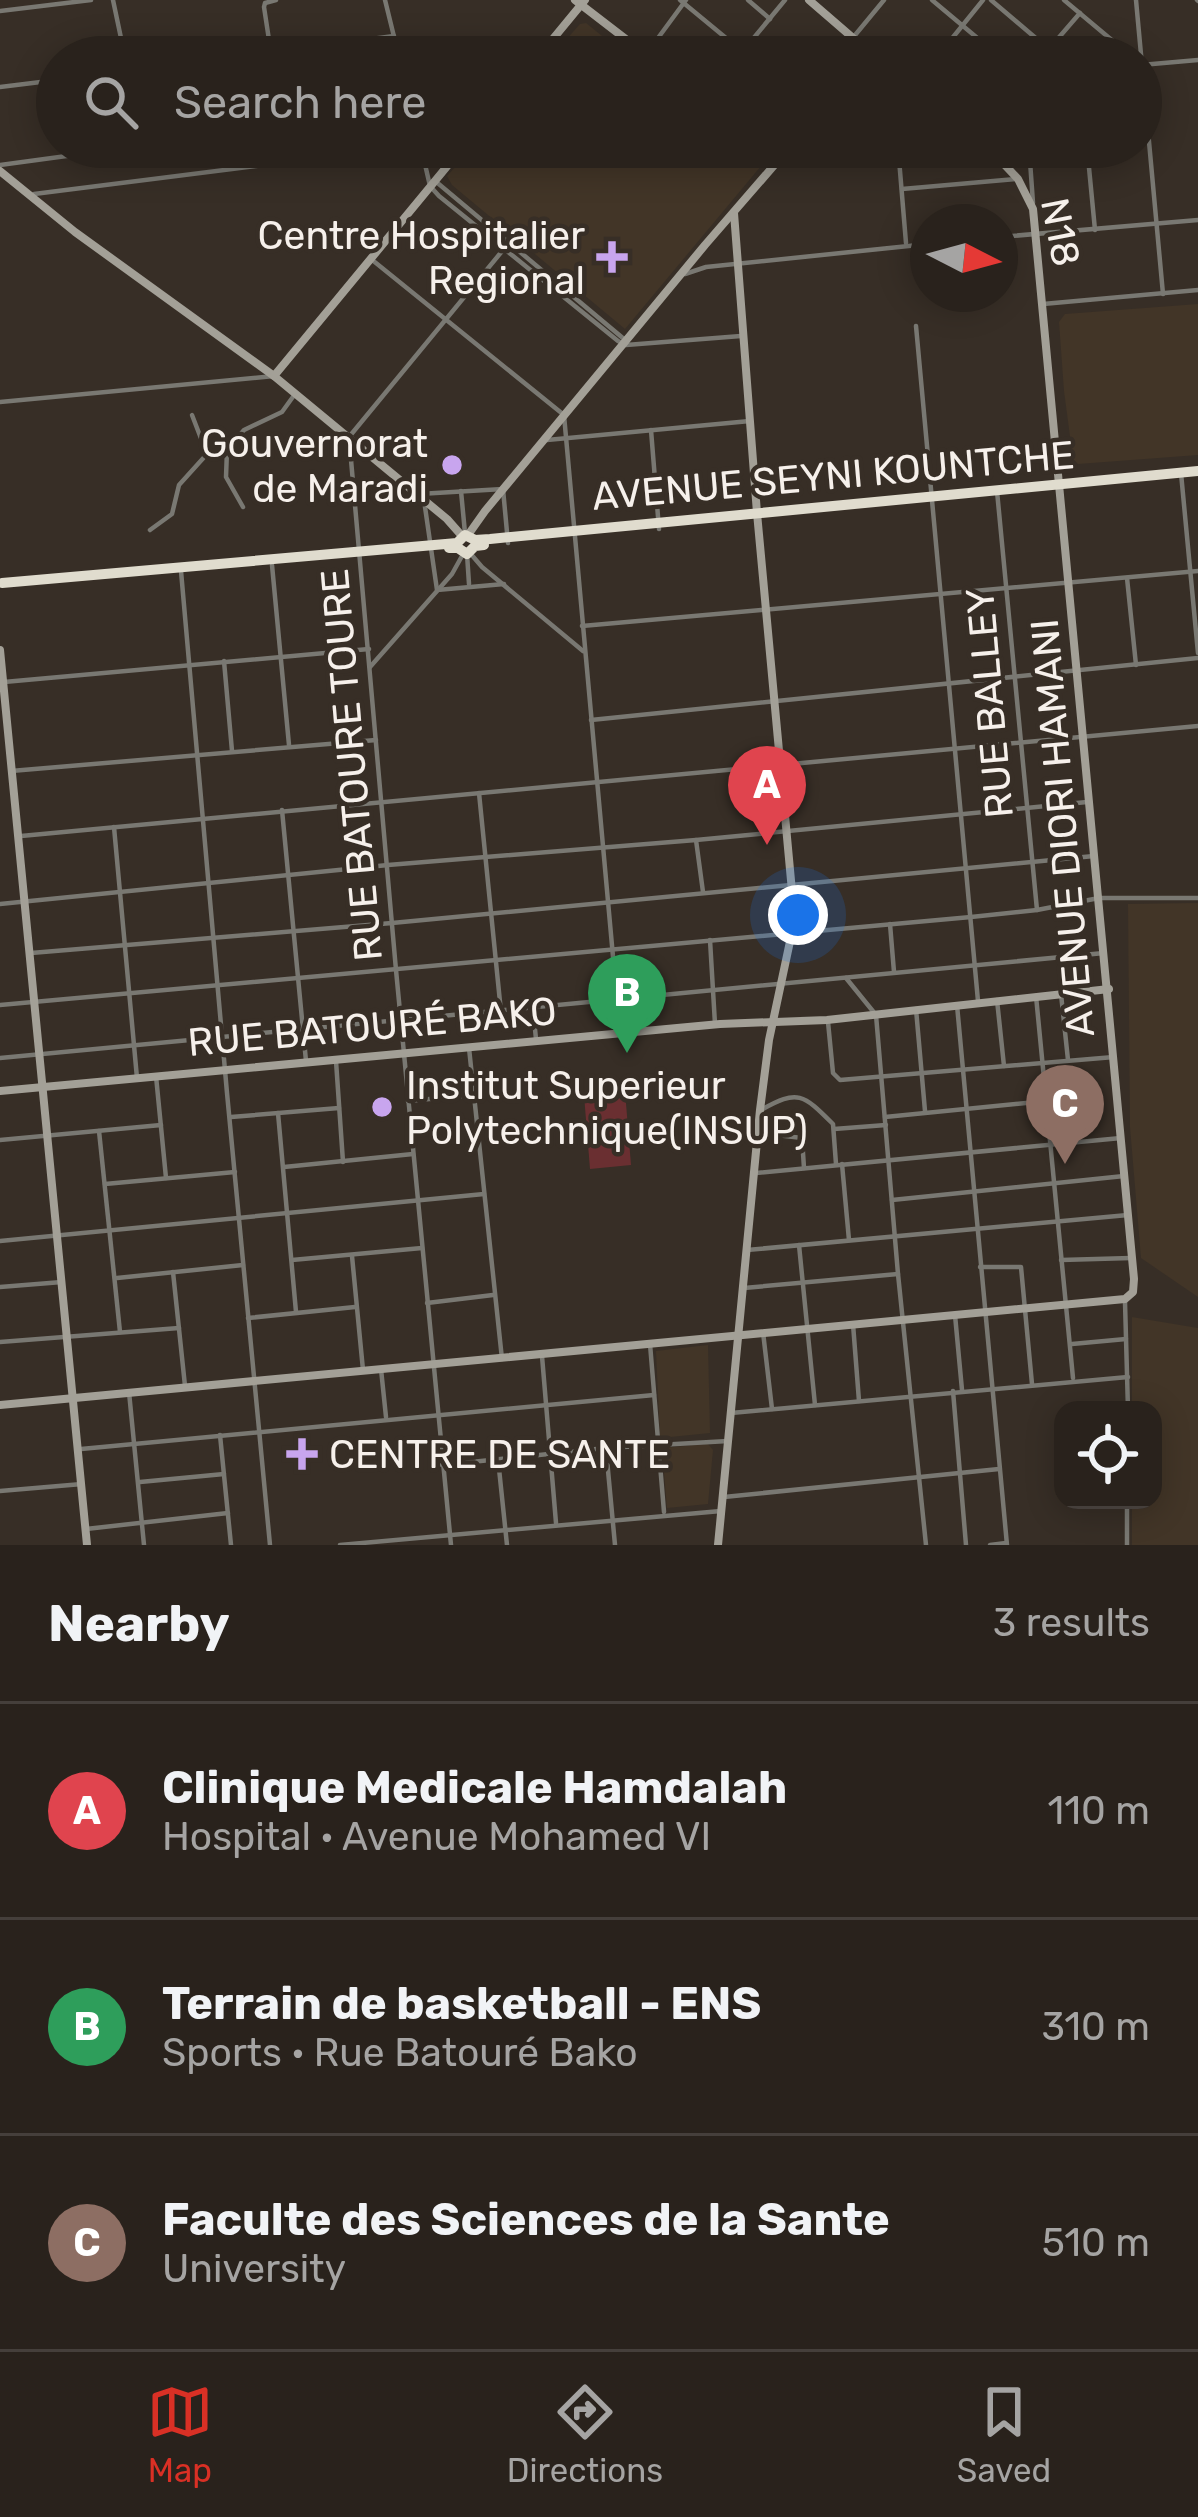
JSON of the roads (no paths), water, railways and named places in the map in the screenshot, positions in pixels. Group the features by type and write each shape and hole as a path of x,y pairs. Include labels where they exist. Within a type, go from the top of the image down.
{"highway":[{"name":"AVENUE SEYNI KOUNTCHE","path":"1,585 1198,474"},
{"name":"AVENUE SEYNI KOUNTCHE","path":"181,570 272,565 360,553"}],"street":[{"path":"0,11 91,0"},
{"path":"113,0 121,36"},
{"path":"267,36 264,7 276,0"},
{"path":"385,0 394,36"},
{"path":"748,0 770,19"},
{"path":"757,36 785,0"},
{"path":"809,0 852,36"},
{"path":"856,36 881,3 871,0"},
{"path":"932,0 975,36"},
{"path":"953,36 987,0 1033,36"},
{"path":"1064,0 1107,36"},
{"path":"1136,0 1139,36"},
{"path":"660,36 683,1 722,36"},
{"path":"554,36 580,2 622,36"},
{"path":"1060,36 1080,13"},
{"path":"1162,63 1198,60"},
{"path":"0,87 36,83"},
{"path":"0,168 36,162"},
{"path":"0,168 75,232 274,376 349,437 421,497 482,567 584,651"},
{"path":"28,195 242,168"},
{"path":"427,168 431,182 503,250 626,343 743,336"},
{"path":"0,402 274,376 444,168"},
{"path":"370,667 452,574 503,489 770,168"},
{"path":"900,168 907,246"},
{"name":"N18","path":"1008,168 1034,209 1061,488"},
{"path":"1031,168 1034,209"},
{"path":"1089,168 1095,230"},
{"path":"1152,168 1163,294"},
{"path":"902,189 1018,179"},
{"path":"431,182 585,312"},
{"path":"718,1545 760,1111 772,1021 792,932 734,213"},
{"path":"1018,236 1198,220"},
{"path":"680,275 706,267 910,246"},
{"path":"349,437 503,250"},
{"path":"370,259 564,416"},
{"path":"1043,304 1198,290"},
{"path":"916,326 978,1002"},
{"path":"243,507 226,477 227,450 244,430 282,412 295,394"},
{"path":"192,415 207,454"},
{"path":"564,416 620,1034"},
{"path":"543,440 750,421"},
{"path":"650,430 658,526"},
{"name":"RUE BATOURE TOURE","path":"349,437 452,1545"},
{"path":"151,530 172,514 178,485 207,454 227,450"},
{"path":"591,720 1198,656 1194,572 1181,476"},
{"name":"AVENUE DIORI HAMANI","path":"1061,488 1134,1286 1125,1299"},
{"path":"421,497 503,489"},
{"path":"503,489 508,540"},
{"path":"461,490 469,586"},
{"name":"RUE BALLEY","path":"998,494 1036,910"},
{"path":"421,497 437,590"},
{"path":"272,565 289,747"},
{"path":"181,570 270,1545"},
{"path":"582,626 1194,572"},
{"path":"1127,578 1136,665"},
{"path":"437,590 504,584"},
{"path":"2,682 369,649"},
{"path":"0,650 87,1545"},
{"path":"224,661 232,752"},
{"path":"17,836 1198,726"},
{"path":"11,770 376,740"},
{"path":"479,793 501,1012"},
{"path":"0,904 1090,801"},
{"path":"282,810 307,1063"},
{"path":"114,827 137,1078"},
{"path":"696,840 704,892"},
{"path":"29,953 1094,856"},
{"path":"0,1005 971,917 1099,898 1198,898"},
{"path":"890,924 894,974"},
{"path":"710,940 716,1025"},
{"path":"0,1058 1104,953"},
{"path":"847,978 876,1015 926,1545"},
{"name":"RUE BATOURÉ BAKO","path":"0,1091 716,1025 827,1021 1108,989"},
{"path":"1061,994 1068,1060"},
{"path":"1036,996 1074,1380"},
{"path":"997,1000 1004,1066"},
{"path":"957,1005 1006,1544 990,1545"},
{"path":"533,1009 536,1042"},
{"path":"916,1009 925,1113"},
{"path":"827,1021 833,1073 843,1080 1114,1057"},
{"path":"470,1048 502,1359"},
{"path":"336,1060 343,1162"},
{"path":"156,1076 166,1178"},
{"path":"408,1101 473,1095"},
{"path":"760,1111 782,1097 802,1098 829,1120 850,1240"},
{"path":"834,1129 1046,1100"},
{"path":"229,1118 339,1108"},
{"path":"278,1113 296,1312"},
{"path":"0,1140 161,1125"},
{"path":"99,1130 120,1332"},
{"path":"758,1132 802,1138 804,1168"},
{"path":"754,1174 1121,1138"},
{"path":"284,1167 413,1154"},
{"path":"105,1184 235,1172"},
{"path":"892,1199 1124,1176"},
{"path":"0,1241 484,1195"},
{"path":"747,1250 1128,1215"},
{"path":"799,1245 815,1405"},
{"path":"292,1260 422,1248"},
{"path":"352,1255 363,1370"},
{"path":"1061,1260 1131,1258"},
{"path":"114,1278 243,1265"},
{"path":"980,1267 1021,1267 1032,1384"},
{"path":"173,1272 185,1387"},
{"path":"744,1288 898,1274"},
{"path":"0,1287 62,1282"},
{"path":"427,1303 495,1295"},
{"path":"0,1405 1125,1299 1128,1401"},
{"path":"248,1318 358,1307"},
{"path":"955,1315 966,1545"},
{"path":"853,1324 859,1401"},
{"path":"0,1342 178,1328"},
{"path":"764,1332 772,1409"},
{"path":"1070,1344 1126,1339"},
{"path":"650,1344 664,1514"},
{"path":"542,1356 556,1524"},
{"path":"381,1369 386,1420"},
{"path":"731,1413 1128,1377"},
{"path":"129,1392 144,1545"},
{"path":"79,1450 654,1395"},
{"path":"220,1435 231,1545"},
{"path":"442,1465 728,1441"},
{"path":"606,1448 615,1545"},
{"path":"498,1459 507,1545"},
{"path":"723,1497 999,1469"},
{"path":"139,1483 224,1474"},
{"path":"0,1491 82,1484"},
{"path":"1127,1509 1127,1545"},
{"path":"340,1545 722,1510"},
{"path":"86,1529 228,1513"}],"place":[{"name":"Centre Hospitalier Regional","path":"612,257"},
{"name":"Gouvernorat de Maradi","path":"452,465"},
{"name":"Clinique Medicale Hamdalah","path":"767,845"},
{"name":"Terrain de basketball - ENS","path":"627,1053"},
{"name":"Institut Superieur Polytechnique(INSUP)","path":"382,1107"},
{"name":"Faculte des Sciences de la Sante","path":"1065,1164"},
{"name":"CENTRE DE SANTE","path":"302,1454"}]}
